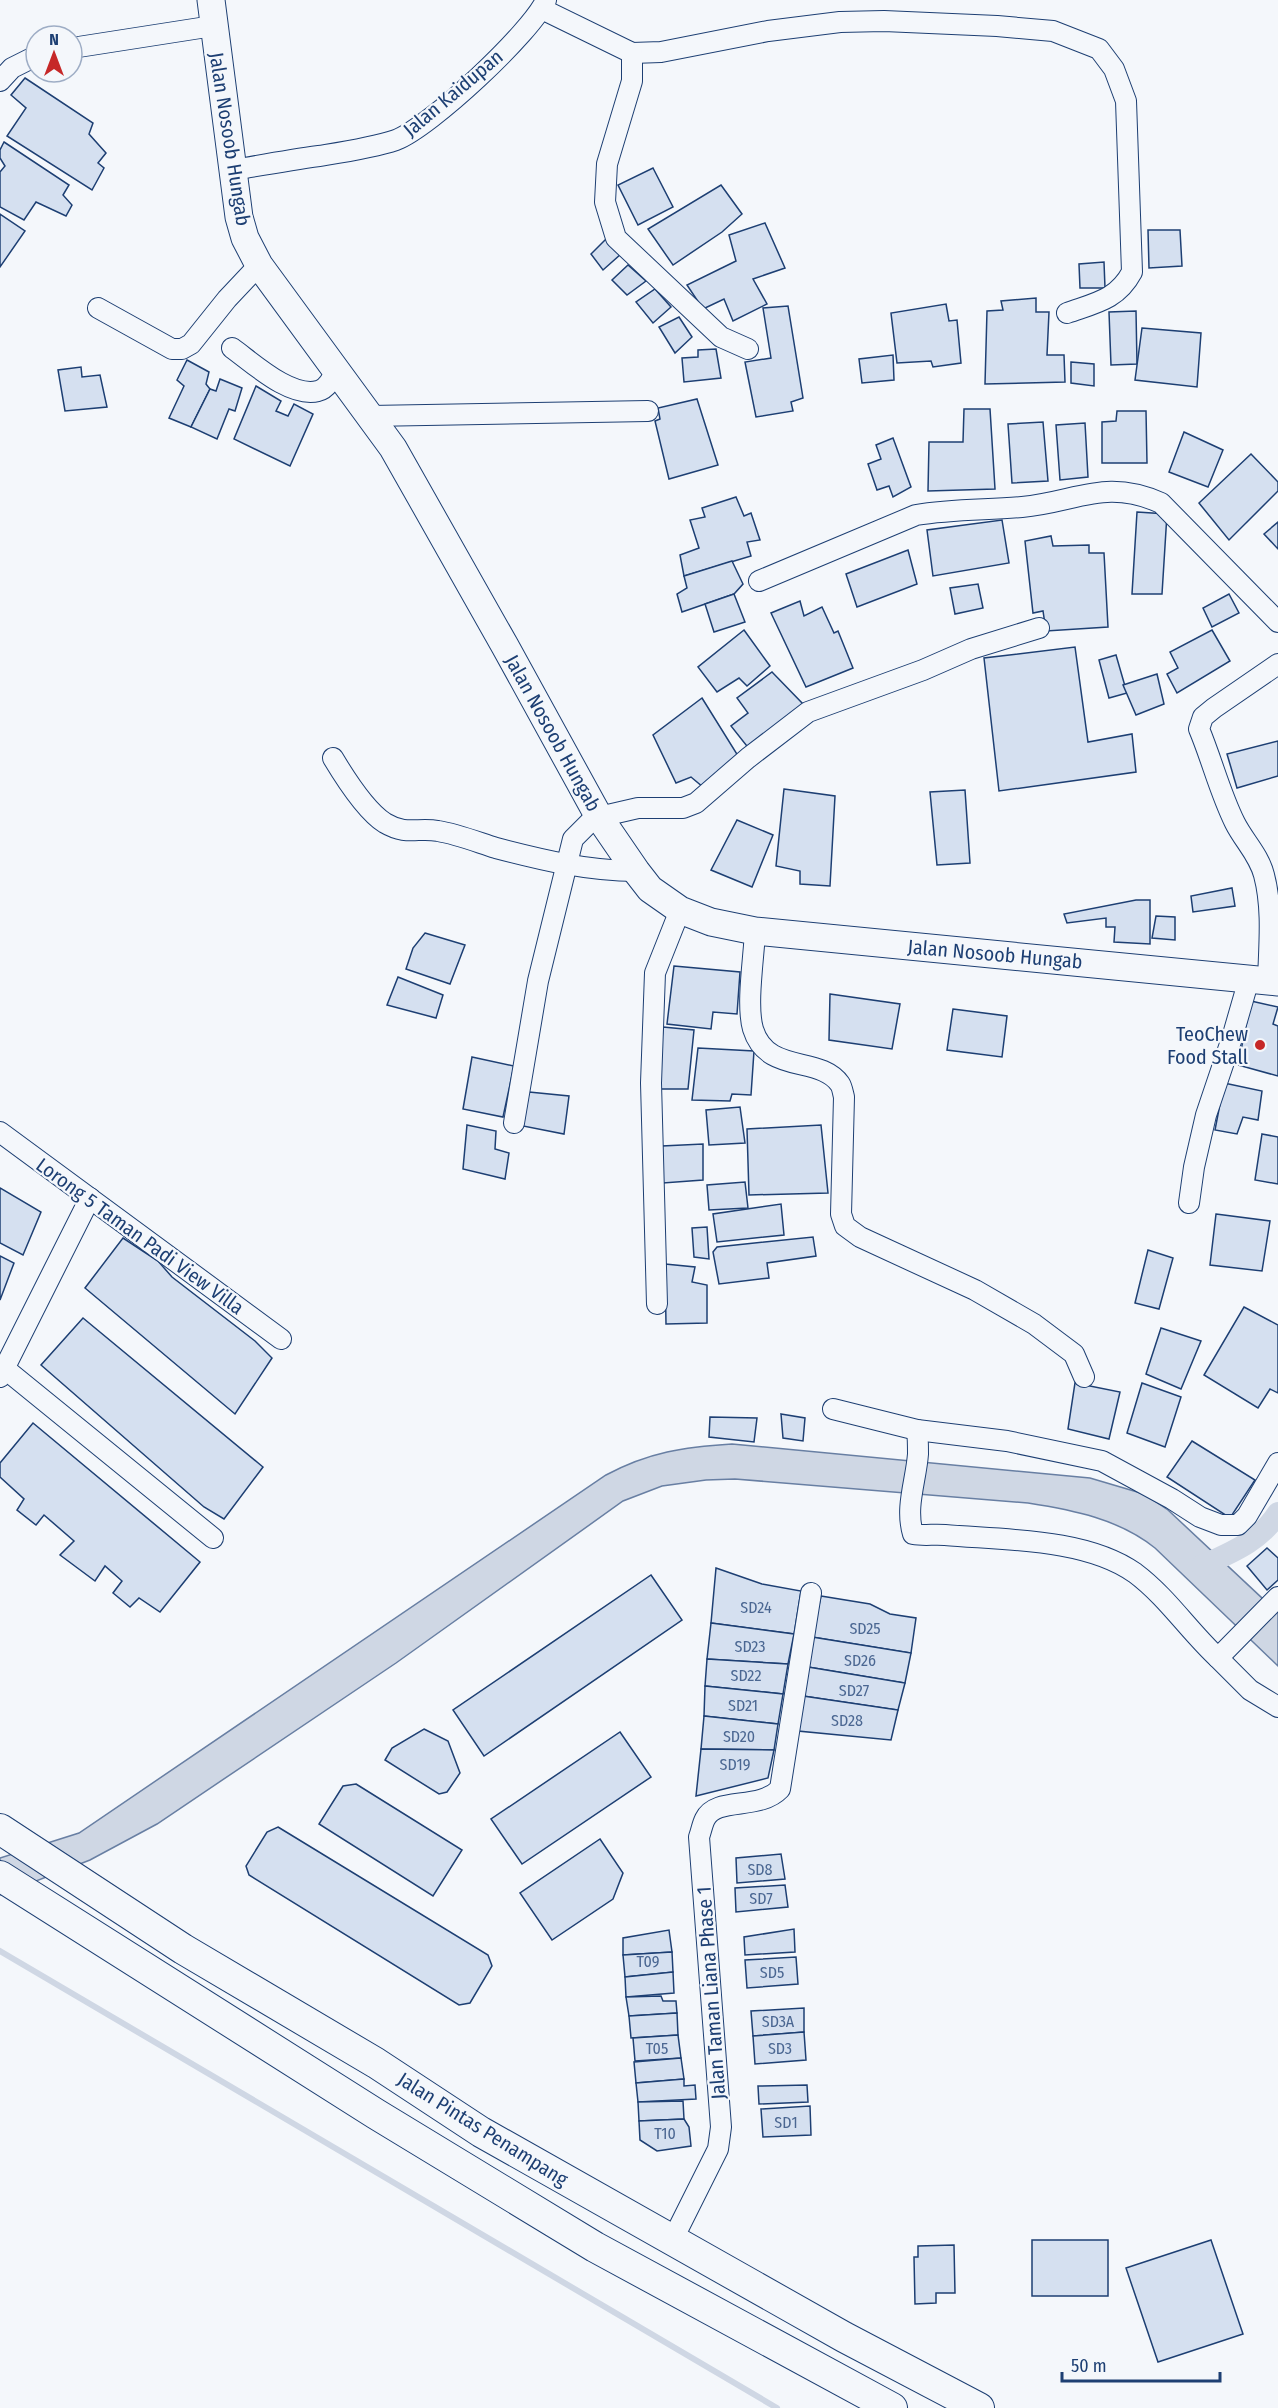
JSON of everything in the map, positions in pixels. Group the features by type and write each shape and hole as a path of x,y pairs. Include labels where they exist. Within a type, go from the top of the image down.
{"main road":[{"name":"Jalan Nosoob Hungab","path":"212,13 239,217 245,238 259,265 393,448 599,817 650,889 680,910 711,922 755,931 1265,980"},
{"name":"Jalan Pintas Penampang","path":"2,1830 183,1949 376,2063 481,2132 844,2337 979,2408"},
{"path":"0,1876 366,2108 595,2247 892,2408"}],"street":[{"path":"544,4 632,53 661,52 768,31 840,22 884,21 1053,31 1099,49 1114,69 1126,101 1132,272 1124,287 1110,298 1067,313"},
{"name":"Jalan Kaidupan","path":"233,170 341,152 397,139 467,87 511,45 544,4"},
{"path":"84,45 212,13"},
{"path":"632,53 632,81 607,164 605,202 616,238 721,337 748,349"},
{"path":"0,81 12,68 24,62"},
{"path":"98,308 172,350 183,349 191,344 227,299 259,265"},
{"path":"232,348 277,382 300,390 318,391 328,384 336,371"},
{"path":"369,416 648,411"},
{"path":"759,581 916,515 940,511 1024,507 1103,491 1123,490 1142,494 1161,502 1278,622"},
{"path":"514,1123 538,981 551,923 573,839 591,821 638,808 683,808 696,802 808,712 923,670 971,649 1039,628"},
{"path":"1189,1203 1194,1167 1206,1115 1232,1038 1265,980 1269,913 1264,872 1236,826 1223,797 1212,758 1199,729 1203,717 1278,664"},
{"path":"333,758 346,779 365,802 381,820 389,825 409,832 437,830 522,855 603,871 636,871"},
{"path":"657,1304 651,1093 655,973 680,910"},
{"path":"755,931 750,1013 753,1028 761,1046 769,1054 830,1074 841,1084 844,1097 841,1214 845,1226 860,1237 975,1290 1034,1324 1074,1354 1084,1377"},
{"name":"Lorong 5 Taman Padi View Villa","path":"0,1132 280,1339"},
{"path":"90,1198 2,1372 213,1538"},
{"path":"833,1409 917,1430 1007,1441 1102,1461 1156,1489 1200,1517 1221,1525 1238,1525 1247,1516 1278,1463"},
{"path":"917,1430 918,1454 910,1505 910,1523 913,1534 1067,1547 1115,1562 1135,1573 1167,1602 1201,1643 1250,1690 1278,1707"},
{"name":"Jalan Taman Liana Phase 1","path":"672,2241 718,2149 721,2127 699,1838 706,1817 720,1806 757,1802 773,1797 780,1789 811,1593"},
{"path":"1218,1658 1234,1645 1278,1598"}],"shaded area":[{"path":"732,1444 1090,1478 1144,1494 1168,1510 1278,1613 1278,1666 1155,1548 1126,1530 1095,1517 1028,1503 735,1479 662,1486 623,1501 396,1663 157,1824 90,1860 0,1895 0,1858 79,1833 606,1475 637,1461 667,1452"}],"building":[{"path":"24,79 24,84 34,84 93,123 89,134 106,153 98,163 104,168 92,190 7,136 26,108 11,95"},
{"path":"4,142 69,185 63,195 72,205 66,216 36,202 24,220 0,207 0,172 5,166 0,158 0,150"},
{"path":"653,168 673,207 638,225 618,185"},
{"path":"721,185 742,214 722,232 673,265 648,229"},
{"path":"0,214 25,231 0,267"},
{"path":"765,223 785,268 753,279 767,304 733,321 724,299 703,309 687,285 736,261 729,235"},
{"path":"1148,230 1180,230 1182,266 1149,268"},
{"path":"606,239 621,254 603,270 591,254"},
{"path":"1104,262 1105,288 1080,288 1079,264"},
{"path":"628,265 646,281 627,295 612,280"},
{"path":"655,289 671,307 653,323 636,302"},
{"path":"1036,298 1036,312 1049,312 1047,355 1064,355 1065,382 985,384 987,311 1003,310 1001,301"},
{"path":"946,304 949,321 957,320 961,363 933,367 931,361 897,363 891,313"},
{"path":"788,306 803,398 791,402 793,411 756,417 745,362 771,358 763,308"},
{"path":"1136,311 1137,364 1111,365 1109,312"},
{"path":"679,317 692,337 675,353 659,327"},
{"path":"1142,328 1201,333 1197,387 1135,380"},
{"path":"716,349 721,378 684,382 682,358 698,357 698,350"},
{"path":"893,355 894,380 862,383 859,359"},
{"path":"187,360 209,372 206,384 210,389 191,427 169,418 184,386 177,380"},
{"path":"1071,362 1094,364 1094,386 1071,383"},
{"path":"81,367 82,377 100,375 107,407 65,411 58,370"},
{"path":"220,379 242,388 235,411 229,409 217,439 191,427 210,389 216,391"},
{"path":"256,386 281,401 276,411 288,416 294,404 313,414 290,466 234,439"},
{"path":"697,399 718,465 669,479 655,421 660,419 658,408"},
{"path":"964,409 990,409 995,489 928,491 929,442 963,442"},
{"path":"1117,411 1146,411 1147,463 1102,463 1102,422 1116,421"},
{"path":"1043,422 1048,481 1012,483 1008,424"},
{"path":"1085,423 1088,477 1060,480 1056,425"},
{"path":"1184,432 1223,450 1208,487 1169,472"},
{"path":"893,438 911,487 893,497 889,486 877,490 868,464 881,459 876,445"},
{"path":"1251,454 1278,482 1278,491 1229,540 1199,503"},
{"path":"736,497 744,516 751,513 760,540 747,542 751,556 684,576 680,555 699,548 690,520 705,517 702,508"},
{"path":"1137,512 1167,514 1162,594 1132,594"},
{"path":"1002,520 1009,563 933,576 927,530"},
{"path":"1278,522 1278,549 1264,534"},
{"path":"1051,536 1053,546 1089,545 1089,553 1104,553 1108,627 1046,631 1043,611 1033,613 1025,541"},
{"path":"908,550 917,584 857,607 846,574"},
{"path":"732,561 743,584 734,594 682,612 677,594 687,588 684,576"},
{"path":"978,584 983,608 955,614 950,588"},
{"path":"734,594 745,622 714,632 705,604"},
{"path":"1229,594 1239,613 1212,627 1203,608"},
{"path":"800,601 804,616 822,607 834,633 838,631 853,668 806,687 771,613"},
{"path":"744,630 770,666 747,686 739,678 717,692 698,667"},
{"path":"1212,630 1230,661 1177,693 1167,674 1178,668 1170,652"},
{"path":"1075,647 1088,742 1132,734 1136,772 999,791 984,658"},
{"path":"1116,655 1127,693 1109,698 1099,660"},
{"path":"772,672 803,704 750,750 731,726 748,713 737,698"},
{"path":"1157,674 1164,704 1136,715 1123,685"},
{"path":"702,698 740,759 703,787 691,777 676,783 653,735"},
{"path":"1278,741 1278,776 1237,788 1227,754"},
{"path":"784,789 835,796 830,886 800,884 800,871 776,866"},
{"path":"965,790 970,863 937,865 930,792"},
{"path":"737,820 773,835 752,887 711,870"},
{"path":"1232,888 1235,906 1193,912 1191,896"},
{"path":"1136,900 1150,900 1150,944 1114,942 1115,927 1106,927 1106,918 1067,923 1064,914"},
{"path":"1156,916 1175,917 1175,940 1152,938"},
{"path":"425,933 465,945 450,984 406,969 413,948"},
{"path":"674,966 740,972 737,1014 713,1012 711,1029 667,1024"},
{"path":"398,977 443,995 436,1018 387,1005"},
{"path":"830,994 900,1004 892,1049 829,1040"},
{"name":"TeoChew Food Stall","path":"1251,1001 1278,1007 1273,1024 1278,1026 1278,1076 1238,1065"},
{"path":"953,1009 1007,1016 1002,1057 947,1050"},
{"path":"663,1027 694,1030 688,1089 658,1089"},
{"path":"698,1048 754,1051 751,1095 732,1094 730,1101 692,1100"},
{"path":"472,1057 514,1066 503,1117 463,1109"},
{"path":"1224,1083 1262,1091 1258,1120 1243,1117 1237,1134 1215,1130"},
{"path":"529,1092 569,1096 564,1134 523,1126"},
{"path":"740,1107 745,1143 709,1145 706,1110"},
{"path":"467,1125 496,1131 495,1149 509,1153 505,1179 463,1169"},
{"path":"821,1125 828,1193 749,1195 747,1129"},
{"path":"1262,1134 1278,1137 1278,1184 1255,1180"},
{"path":"703,1144 703,1180 663,1183 662,1146"},
{"path":"745,1182 748,1208 709,1210 707,1185"},
{"path":"0,1188 41,1212 23,1255 0,1243"},
{"path":"781,1204 784,1235 717,1242 713,1214"},
{"path":"1216,1214 1270,1221 1262,1271 1210,1265"},
{"path":"707,1227 709,1259 694,1257 692,1228"},
{"path":"813,1237 816,1256 767,1263 769,1278 719,1284 713,1252 717,1247"},
{"path":"123,1238 158,1261 172,1277 255,1341 272,1358 235,1414 85,1288"},
{"path":"1148,1250 1173,1258 1159,1309 1135,1303"},
{"path":"0,1256 14,1263 0,1300"},
{"path":"665,1264 695,1267 692,1282 707,1285 707,1323 666,1324"},
{"path":"1244,1307 1278,1325 1278,1393 1270,1389 1258,1408 1204,1375"},
{"path":"83,1318 263,1467 224,1519 204,1507 41,1365"},
{"path":"1161,1328 1201,1341 1181,1389 1146,1374"},
{"path":"1075,1383 1120,1392 1109,1439 1068,1429"},
{"path":"1142,1383 1181,1397 1165,1447 1127,1433"},
{"path":"781,1414 805,1418 803,1441 783,1438"},
{"path":"710,1417 757,1418 754,1442 709,1437"},
{"path":"33,1423 200,1562 160,1612 139,1598 130,1607 113,1593 122,1581 105,1566 95,1581 60,1555 74,1541 44,1515 36,1525 17,1510 24,1499 0,1477 0,1463"},
{"path":"1192,1441 1255,1480 1230,1518 1167,1477"},
{"path":"1267,1548 1278,1558 1278,1580 1267,1590 1247,1566"},
{"path":"716,1568 762,1584 801,1591 794,1634 711,1623"},
{"path":"651,1575 682,1620 484,1756 453,1710"},
{"path":"821,1596 870,1604 890,1614 916,1618 911,1653 812,1637"},
{"path":"711,1623 794,1634 788,1664 707,1659"},
{"path":"812,1637 911,1653 905,1683 808,1667"},
{"path":"707,1659 788,1664 783,1694 705,1686"},
{"path":"808,1667 905,1683 898,1710 803,1696"},
{"path":"705,1686 783,1694 778,1724 704,1716"},
{"path":"803,1696 898,1710 891,1740 798,1731"},
{"path":"704,1716 778,1724 774,1750 701,1749"},
{"path":"424,1729 448,1741 460,1773 447,1792 439,1794 385,1760 392,1748"},
{"path":"620,1732 651,1777 522,1864 491,1819"},
{"path":"701,1749 774,1750 768,1778 696,1796"},
{"path":"356,1784 462,1850 433,1896 319,1824 343,1786"},
{"path":"278,1827 488,1955 492,1966 470,2003 459,2005 249,1875 246,1866 267,1832"},
{"path":"600,1839 623,1873 613,1899 552,1940 520,1893"},
{"path":"781,1854 785,1879 737,1883 736,1858"},
{"path":"785,1885 788,1907 736,1912 735,1888"},
{"path":"794,1929 795,1952 745,1955 744,1937"},
{"path":"669,1930 672,1952 623,1955 623,1938"},
{"path":"672,1952 673,1972 625,1977 623,1955"},
{"path":"796,1957 798,1984 747,1988 745,1960"},
{"path":"673,1972 674,1993 626,1997 625,1977"},
{"path":"661,1996 663,2001 676,2001 677,2013 629,2016 626,1997"},
{"path":"804,2008 804,2032 753,2036 751,2011"},
{"path":"677,2013 678,2035 631,2038 629,2016"},
{"path":"804,2032 806,2060 755,2064 753,2036"},
{"path":"678,2035 681,2058 635,2061 633,2038"},
{"path":"681,2058 684,2079 636,2083 634,2062"},
{"path":"684,2079 684,2086 695,2085 696,2099 638,2102 636,2083"},
{"path":"807,2085 808,2102 759,2104 758,2086"},
{"path":"683,2101 684,2119 639,2121 638,2102"},
{"path":"810,2106 811,2135 763,2137 761,2109"},
{"path":"684,2119 689,2127 691,2146 657,2151 640,2140 639,2121"},
{"path":"1032,2240 1108,2240 1108,2296 1032,2296"},
{"path":"1211,2240 1243,2334 1158,2362 1126,2268"},
{"path":"954,2245 955,2293 936,2293 936,2303 915,2304 914,2257 918,2257 918,2246"}],"waterway":[{"path":"1202,1566 1254,1539 1278,1513"},
{"path":"0,1951 777,2408"}],"place":[{"name":"TeoChew Food Stall","path":"1260,1045"}]}
